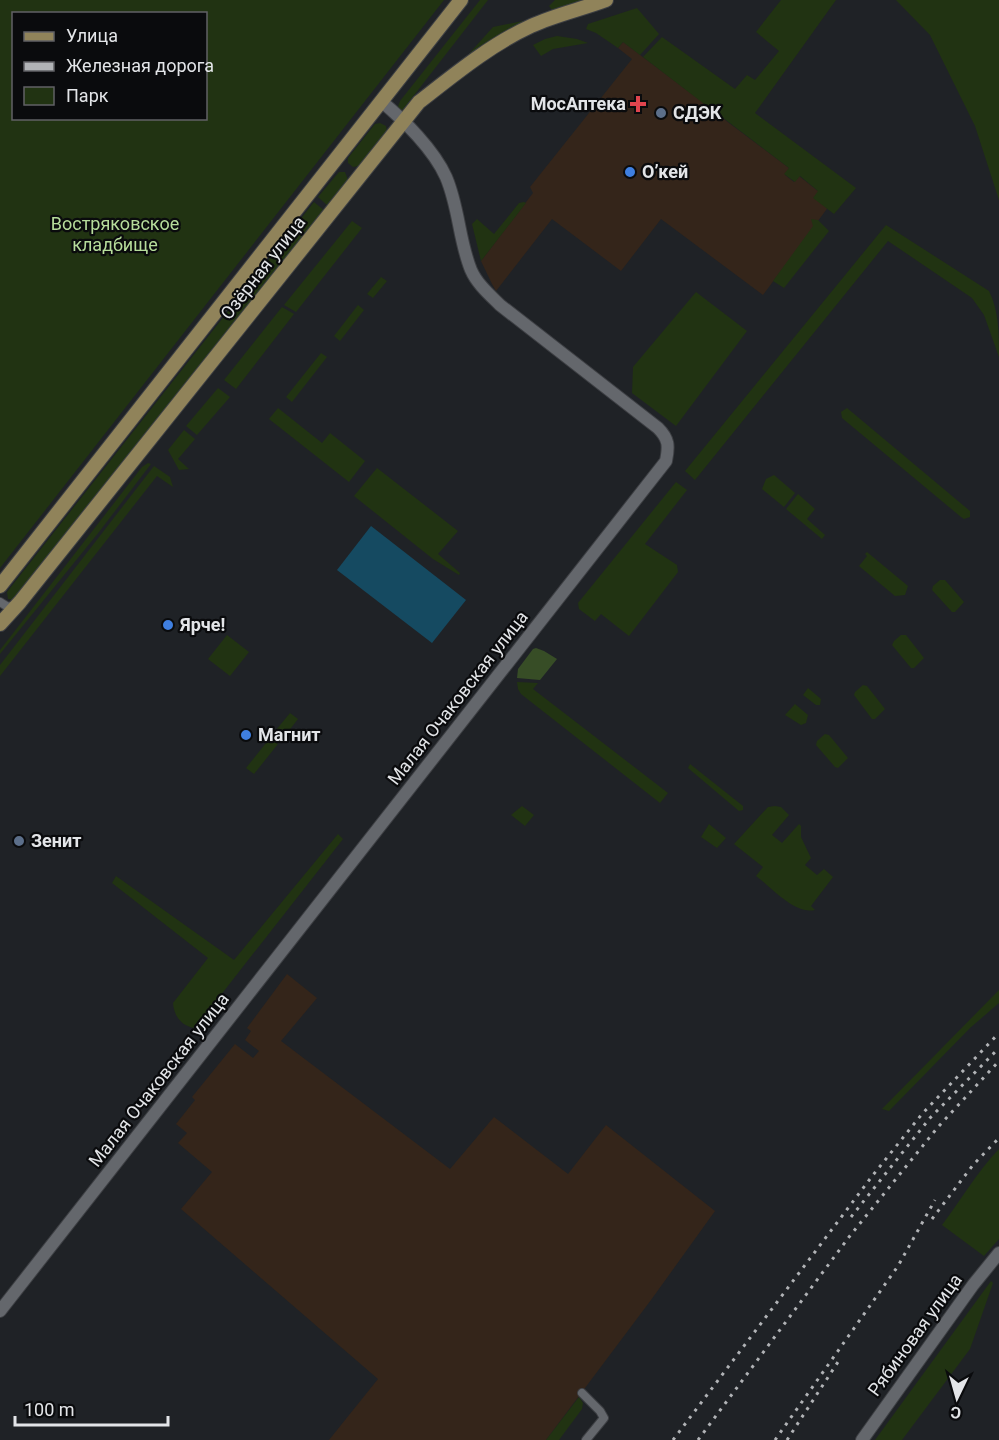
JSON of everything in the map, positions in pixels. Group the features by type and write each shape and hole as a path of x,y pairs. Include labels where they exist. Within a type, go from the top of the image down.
{"main road":[{"name":"Озёрная улица","path":"0,586 461,0"},
{"name":"Озёрная улица","path":"0,621 20,602 420,102 456,73 493,48 532,26 606,0"}],"street":[{"name":"Малая Очаковская улица","path":"0,1311 666,461 667,437 658,428 500,305 481,286 471,270 455,202 446,177 434,157 404,120 381,101"},
{"path":"0,602 8,607 20,602"},
{"name":"Рябиновая улица","path":"862,1440 973,1285 999,1253"},
{"path":"582,1393 600,1410 604,1418 586,1440"}],"shaded area":[{"path":"623,42 713,110 708,117 713,120 717,114 789,168 785,175 794,182 799,176 832,202 763,295 661,219 621,271 552,219 496,291 492,284 481,261 533,193 530,187 632,59 618,48"},
{"path":"287,974 317,998 281,1041 450,1169 494,1117 568,1174 606,1125 715,1211 546,1440 329,1440 378,1379 181,1209 212,1172 178,1143 187,1133 176,1124 195,1100 192,1097 235,1044 253,1058 259,1051 245,1040 251,1031 247,1028"}],"green space":[{"name":"Востряковское кладбище","path":"0,0 444,0 0,568"},
{"path":"480,0 488,0 401,112 397,109 400,101"},
{"path":"555,0 586,0 553,11 549,6"},
{"path":"781,0 836,0 755,113 856,188 834,214 813,198 818,191 800,176 795,182 784,174 789,168 718,114 713,120 708,116 712,110 643,57 662,37 735,89 747,75 755,80 779,51 756,32"},
{"path":"896,0 999,0 999,200 975,126 930,35"},
{"path":"637,8 659,34 640,55 623,42 618,48 586,29 588,24"},
{"path":"528,20 467,57 493,27"},
{"path":"557,36 588,43 553,49 541,56 533,45"},
{"path":"380,123 386,126 387,132 359,166 353,167 348,163 348,158 375,124"},
{"path":"339,172 345,172 348,180 328,206 318,197"},
{"path":"314,202 325,211 13,600 8,599 7,592"},
{"path":"519,203 526,203 481,261 472,224 477,219 494,234"},
{"path":"811,219 818,220 829,231 784,288 773,281 813,226"},
{"path":"352,221 362,228 296,312 284,305"},
{"path":"886,225 989,291 997,314 999,357 984,315 972,298 888,241 695,480 685,471"},
{"path":"381,277 387,281 373,298 367,294"},
{"path":"696,292 747,331 676,426 632,393 633,367"},
{"path":"358,305 364,310 340,341 334,336"},
{"path":"282,307 294,314 236,389 224,380"},
{"path":"321,353 327,357 292,402 286,397"},
{"path":"218,388 230,397 197,435 186,426"},
{"path":"278,408 322,443 330,433 365,461 349,482 269,419"},
{"path":"847,408 970,511 970,517 964,519 961,517 842,418 841,412"},
{"path":"184,430 195,439 178,459 189,469 179,470 168,450"},
{"path":"148,463 151,464 99,532 0,654 0,650 142,467"},
{"path":"154,466 170,477 173,487 157,476 0,676 0,665"},
{"path":"377,468 458,531 438,554 460,573 459,575 433,559 354,496"},
{"path":"774,475 795,493 784,507 762,489 766,479"},
{"path":"676,482 687,490 645,544 677,565 678,572 629,636 601,614 595,621 579,609 578,603"},
{"path":"798,494 815,509 807,519 825,535 822,539 786,509"},
{"path":"867,552 908,586 905,595 895,596 859,566 867,556 865,554"},
{"path":"940,580 945,580 964,602 955,612 952,612 932,590"},
{"path":"227,635 249,652 230,676 208,659"},
{"path":"901,635 906,635 924,658 914,668 911,668 892,645"},
{"path":"536,648 557,659 540,680 517,678 518,669"},
{"path":"517,682 538,683 533,689 668,793 660,803 521,694"},
{"path":"863,685 867,686 885,709 875,719 872,719 854,695"},
{"path":"808,688 821,699 820,705 816,705 803,695"},
{"path":"795,704 808,715 806,723 801,725 785,715"},
{"path":"290,713 298,719 284,737 276,730"},
{"path":"825,734 829,735 848,758 838,768 816,745"},
{"path":"270,738 278,744 254,774 246,768"},
{"path":"690,764 743,806 743,810 739,811 688,768"},
{"path":"522,806 534,815 525,826 511,815"},
{"path":"768,807 781,807 789,815 772,835 782,843 799,824 801,837 811,858 805,865 817,875 824,869 833,877 811,906 815,910 792,905 776,893 756,876 763,867 734,844"},
{"path":"709,824 726,838 717,848 701,837"},
{"path":"338,834 343,839 195,1028 182,1023 175,1012 173,1003 208,958 112,883 116,876 234,960"},
{"path":"999,990 999,1003 970,1028 889,1111 882,1109"},
{"path":"999,1149 999,1239 984,1256 942,1225"},
{"path":"991,1281 993,1283 970,1349 902,1440 875,1440"},
{"path":"579,1397 583,1403 582,1409 559,1440 546,1440"}],"water":[{"path":"371,526 466,600 432,643 337,570"}],"railway":[{"path":"673,1440 873,1175 922,1114 999,1033"},
{"path":"851,1217 930,1118 999,1048"},
{"path":"698,1440 849,1237 938,1127 999,1061"},
{"path":"932,1219 973,1165 999,1138"},
{"path":"775,1440 898,1266 935,1200"},
{"path":"787,1440 838,1362"}],"place":[{"name":"МосАптека","path":"638,104"},
{"name":"СДЭК","path":"661,113"},
{"name":"О’кей","path":"630,172"},
{"name":"Ярче!","path":"168,625"},
{"name":"Магнит","path":"246,735"},
{"name":"Зенит","path":"19,841"}]}
